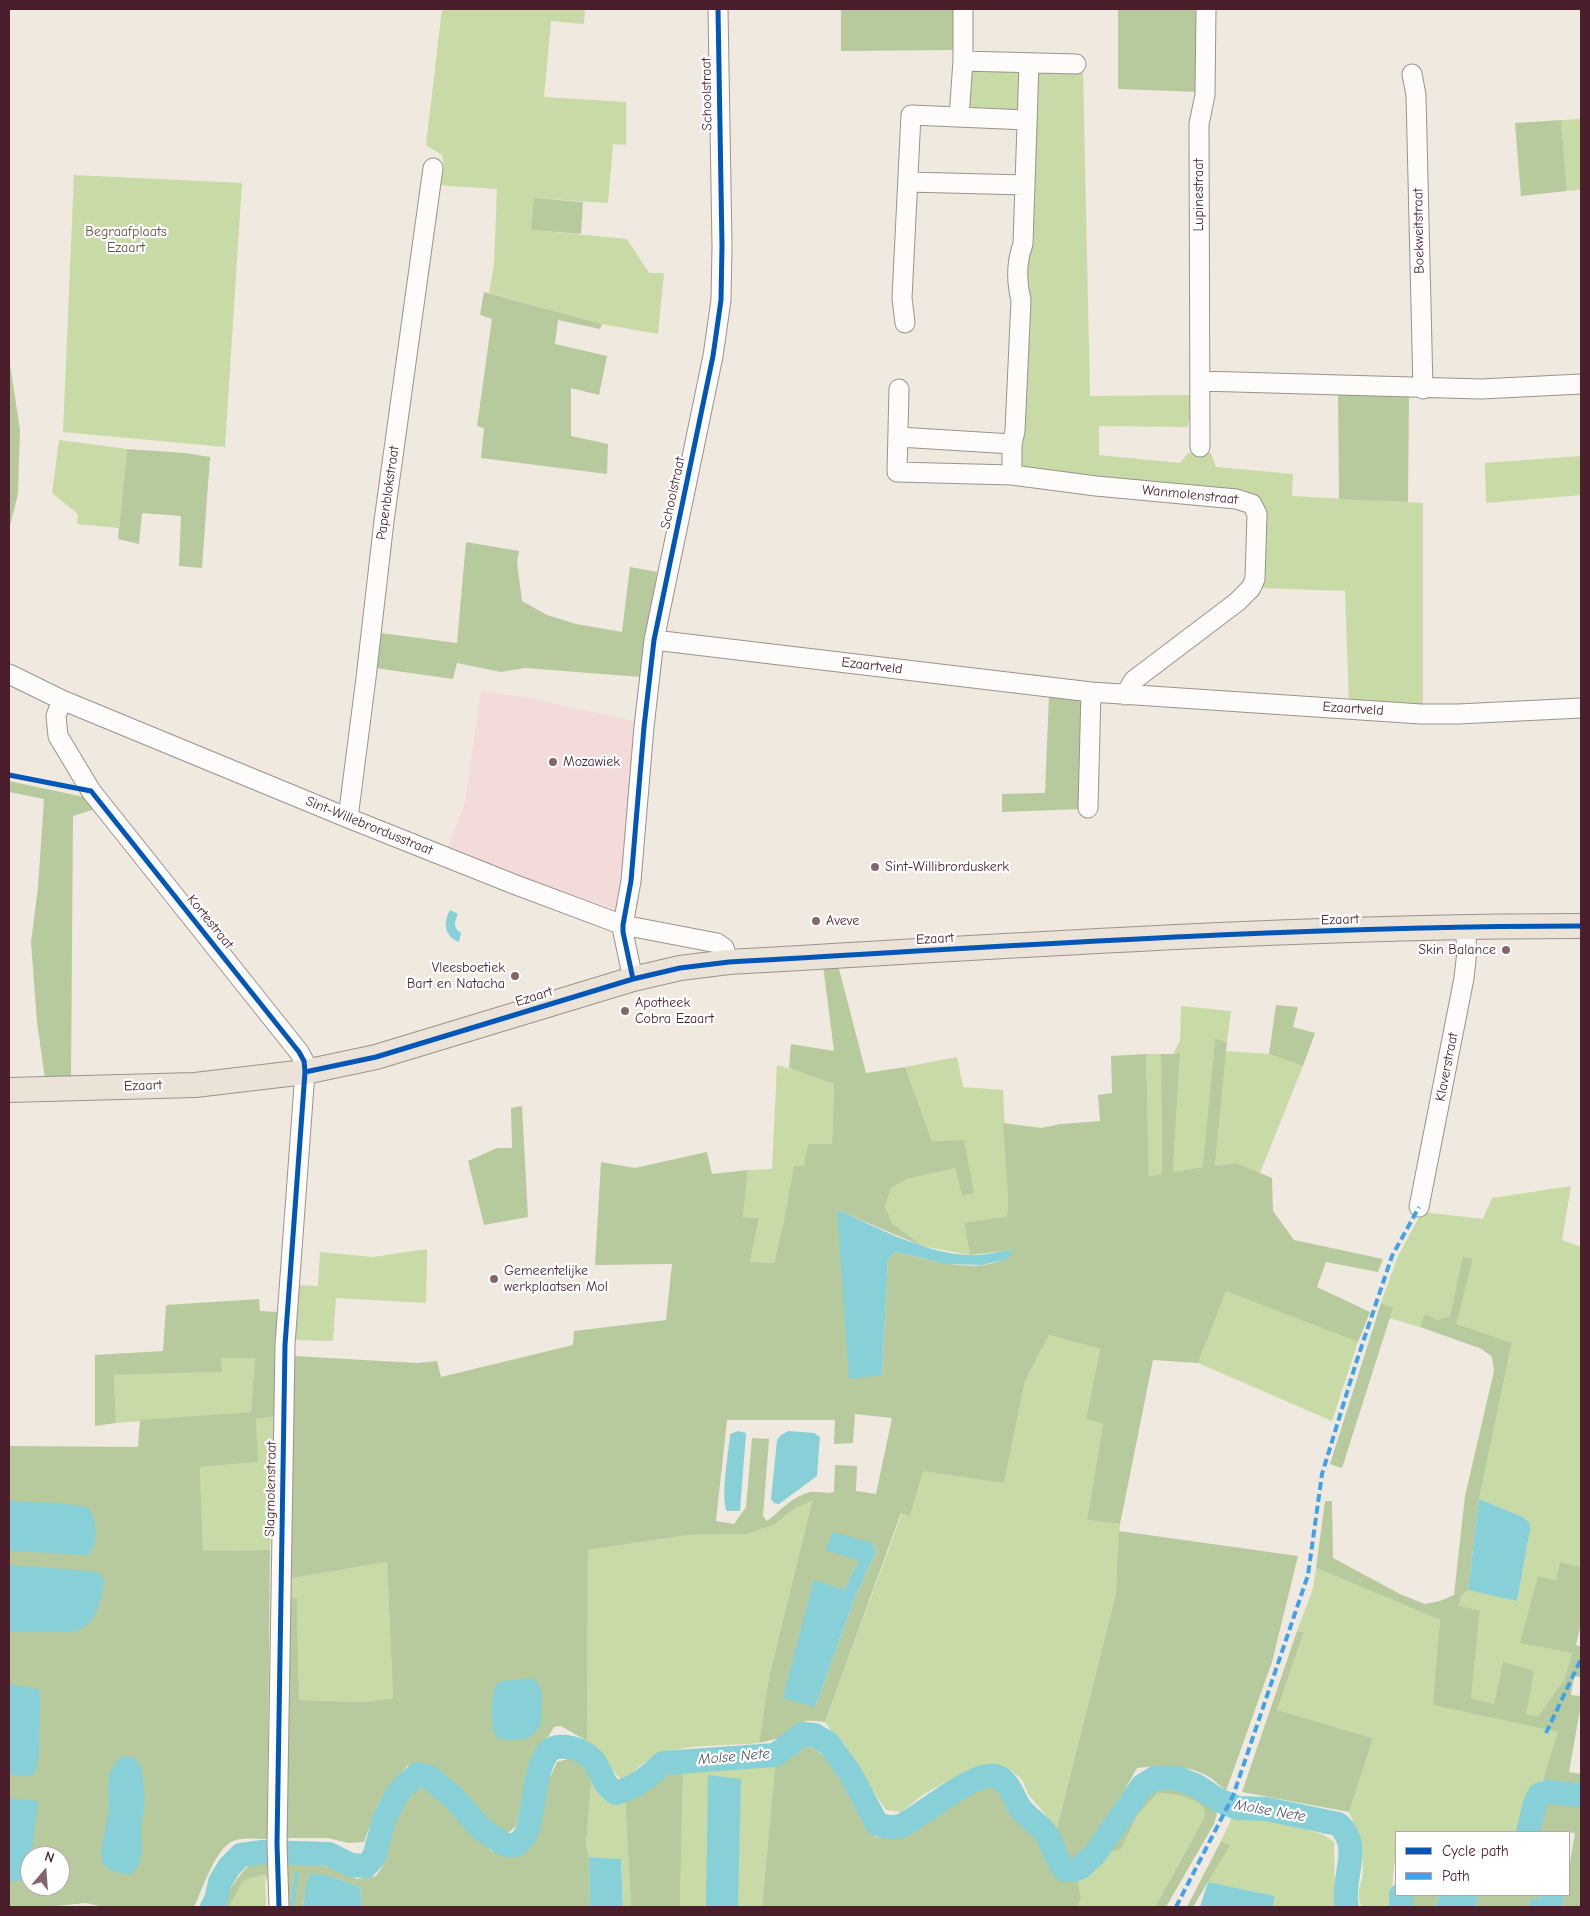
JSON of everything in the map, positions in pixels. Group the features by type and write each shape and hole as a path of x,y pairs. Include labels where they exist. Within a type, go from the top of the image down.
{"main road":[{"name":"Ezaart","path":"9,1090 195,1085 305,1072 376,1057 634,979 680,968 728,962 1086,941 1465,926 1581,926"}],"street":[{"name":"Schoolstraat","path":"634,979 623,925 631,881 644,727 654,640 713,356 721,300 722,246 718,9"},
{"path":"959,117 963,61 963,9"},
{"name":"Lupinestraat","path":"1200,447 1199,124 1205,94 1206,9"},
{"path":"963,61 1076,64"},
{"path":"1012,476 1012,444 1021,300 1017,284 1018,260 1023,244 1029,64"},
{"name":"Boekweitstraat","path":"1412,74 1416,95 1423,389"},
{"path":"905,323 902,298 911,115 1027,120"},
{"name":"Papenblokstraat","path":"348,818 384,521 433,168"},
{"path":"908,182 1025,185"},
{"path":"1200,381 1423,389 1481,389 1581,384"},
{"name":"Wanmolenstraat","path":"900,389 897,472 1012,476 1236,499 1252,504 1257,514 1255,578 1251,588 1228,609 1134,680 1125,695"},
{"path":"899,437 1012,444"},
{"name":"Ezaartveld","path":"654,640 1125,695 1421,714 1581,708"},
{"name":"Sint-Willebrordusstraat","path":"9,674 62,700 516,885 623,925 717,943 724,948 728,962"},
{"path":"1088,808 1091,692"},
{"name":"Kortestraat","path":"62,700 56,716 58,736 91,791 299,1052 304,1061 305,1072"},
{"name":"Klaverstraat","path":"1420,1207 1461,996 1467,951 1465,926"},
{"name":"Slagmolenstraat","path":"280,1907 276,1843 285,1345 305,1072"}],"shaded area":[{"name":"Mozawiek","path":"481,691 524,697 639,722 620,908 617,907 616,909 446,852 465,803"}],"green space":[{"path":"442,9 585,9 584,24 551,21 544,97 626,102 626,145 613,144 608,203 535,198 531,230 627,239 649,273 664,273 658,334 602,324 489,293 494,265 497,189 436,185 444,168 442,155 426,145"},
{"path":"841,9 956,9 955,50 841,51"},
{"path":"1118,9 1197,9 1199,92 1118,89"},
{"path":"978,68 1009,70 1021,75 1019,110 1012,113 970,109 966,104 970,72"},
{"path":"1034,70 1083,70 1090,396 1194,395 1193,409 1187,427 1099,426 1099,455 1180,463 1188,453 1211,453 1216,467 1293,474 1292,496 1423,503 1423,707 1349,703 1345,591 1260,588 1263,512 1023,471 1020,461"},
{"path":"1581,119 1581,190 1567,191 1561,120"},
{"path":"1561,120 1567,191 1521,196 1515,123"},
{"name":"Begraafplaats Ezaart","path":"74,175 242,183 225,447 63,432"},
{"path":"534,198 583,202 581,234 531,230"},
{"path":"484,292 602,324 600,329 558,320 555,344 607,356 599,395 571,388 571,436 608,444 607,474 481,458 484,428 477,426 492,319 480,315"},
{"path":"9,357 20,430 18,494 9,530"},
{"path":"1338,392 1409,393 1408,502 1339,499"},
{"path":"59,440 127,449 119,528 77,524 78,514 52,493"},
{"path":"127,449 185,453 210,457 202,568 179,566 181,516 142,513 139,544 118,539"},
{"path":"1581,456 1581,495 1486,503 1485,463"},
{"path":"466,542 519,551 517,562 522,601 547,615 576,624 622,632 630,567 657,572 641,677 525,668 501,672 457,663 453,679 375,668 380,633 457,643"},
{"path":"1049,695 1082,697 1081,809 1002,812 1002,794 1045,793"},
{"path":"9,781 84,797 99,808 73,816 71,1078 45,1079 37,1022 31,942 38,888 44,799 9,792"},
{"path":"838,965 866,1073 905,1067 932,1141 964,1140 974,1193 962,1196 955,1168 907,1179 891,1188 885,1206 892,1223 922,1246 837,1210 882,1375 888,1259 896,1252 940,1262 974,1266 990,1264 1003,1259 1013,1250 970,1255 964,1223 1007,1216 1008,1197 1003,1123 1041,1128 1061,1124 1100,1121 1098,1095 1112,1093 1111,1056 1146,1054 1149,1176 1162,1174 1161,1054 1180,1054 1173,1172 1203,1167 1215,1039 1227,1042 1215,1166 1236,1163 1272,1178 1273,1211 1294,1240 1383,1259 1378,1272 1326,1262 1317,1287 1370,1312 1358,1342 1226,1291 1198,1363 1153,1360 1120,1524 1087,1520 1103,1424 1086,1419 1100,1349 1049,1335 1025,1381 1004,1483 923,1471 910,1516 901,1513 825,1722 805,1721 780,1737 759,1743 769,1677 812,1501 795,1508 774,1525 747,1534 688,1535 588,1550 587,1741 561,1726 554,1727 542,1743 533,1761 516,1826 507,1834 501,1836 489,1827 440,1772 424,1766 407,1766 378,1804 364,1842 348,1843 328,1838 284,1839 286,1597 297,1599 299,1700 366,1702 393,1698 387,1562 287,1579 294,1356 417,1363 437,1361 441,1377 573,1345 574,1331 666,1320 672,1264 595,1265 601,1162 635,1168 707,1152 712,1174 748,1170 743,1217 759,1218 750,1262 774,1263 794,1166 804,1166 808,1144 832,1144 834,1084 789,1068 791,1044 834,1051 823,966","holes":["855,1414 892,1418 876,1494 856,1491 857,1466 835,1465 834,1492 810,1492 804,1494 787,1504 767,1521 763,1516 769,1439 752,1438 746,1507 734,1524 716,1521 727,1420 835,1420 834,1444 853,1443","872,1543 876,1551 855,1597 815,1707 814,1581 844,1590 859,1560"]},
{"path":"1276,1005 1298,1007 1293,1027 1315,1033 1303,1066 1269,1054"},
{"path":"1181,1006 1231,1011 1227,1042 1215,1040 1204,1167 1173,1172 1180,1054 1173,1054 1180,1041"},
{"path":"1226,1051 1269,1054 1303,1066 1260,1173 1236,1163 1215,1166"},
{"path":"1146,1054 1161,1054 1162,1174 1149,1176"},
{"path":"957,1057 963,1087 1003,1090 1008,1197 1007,1216 964,1223 970,1255 922,1246 892,1223 885,1206 891,1188 907,1179 955,1168 962,1196 964,1140 932,1141 905,1067"},
{"path":"777,1065 818,1077 834,1084 832,1144 804,1166 785,1216 774,1263 750,1262 759,1218 743,1217 748,1170 772,1169"},
{"path":"522,1106 528,1217 484,1225 468,1161 497,1148 512,1148 511,1108"},
{"path":"1571,1186 1562,1240 1581,1247 1581,1567 1560,1562 1556,1580 1538,1576 1574,1653 1564,1680 1538,1716 1526,1714 1503,1663 1494,1704 1471,1698 1480,1612 1459,1607 1461,1596 1468,1590 1517,1600 1530,1523 1523,1517 1479,1499 1512,1344 1455,1324 1473,1259 1464,1256 1450,1316 1438,1320 1425,1314 1420,1327 1389,1318 1392,1308 1381,1303 1398,1256 1422,1212 1483,1219 1492,1198"},
{"path":"427,1249 426,1303 336,1298 333,1341 291,1340 294,1285 318,1286 320,1252 373,1257"},
{"path":"1463,1256 1473,1259 1456,1324 1512,1343 1479,1499 1468,1590 1461,1596 1459,1606 1480,1611 1471,1698 1494,1704 1503,1662 1534,1671 1526,1714 1538,1716 1564,1680 1573,1653 1520,1643 1538,1576 1556,1580 1560,1562 1581,1567 1581,1623 1576,1645 1581,1647 1581,1677 1574,1676 1571,1695 1581,1696 1581,1704 1569,1772 1581,1774 1581,1783 1543,1780 1558,1732 1433,1705 1440,1620 1316,1568 1325,1501 1332,1501 1333,1558 1400,1594 1425,1604 1440,1601 1454,1595 1465,1496 1494,1371 1492,1357 1482,1349 1420,1327 1425,1314 1438,1320 1450,1316"},
{"path":"1225,1290 1358,1342 1332,1421 1198,1363"},
{"path":"259,1299 260,1311 279,1312 275,1416 256,1419 258,1462 200,1467 203,1551 270,1550 267,1839 242,1839 228,1844 217,1857 194,1907 105,1907 85,1903 48,1907 9,1907 9,1446 138,1447 140,1420 251,1412 255,1358 221,1358 222,1372 114,1375 116,1423 95,1426 95,1355 163,1351 166,1305"},
{"path":"1381,1303 1393,1308 1342,1468 1330,1464"},
{"path":"1049,1335 1100,1349 1086,1419 1103,1424 1087,1520 1120,1524 1116,1593 1057,1828 1028,1794 1022,1780 1011,1770 999,1765 980,1768 953,1778 924,1794 901,1812 886,1810 825,1722 902,1513 910,1516 923,1470 1004,1483 1025,1381"},
{"path":"221,1358 255,1358 251,1412 116,1423 114,1375 221,1372"},
{"path":"275,1416 270,1550 203,1551 200,1467 257,1462 256,1419"},
{"path":"812,1500 769,1677 759,1743 676,1749 653,1758 621,1780 587,1741 588,1550 688,1535 747,1534 774,1525 795,1508"},
{"path":"1119,1531 1298,1556 1272,1662 1226,1791 1211,1778 1194,1770 1165,1766 1137,1768 1086,1848 1073,1859 1066,1859 1060,1850 1057,1828 1116,1593"},
{"path":"387,1562 393,1698 366,1702 299,1700 297,1600 286,1597 287,1579"},
{"path":"1316,1568 1440,1620 1434,1705 1559,1732 1543,1780 1533,1787 1527,1796 1516,1831 1395,1831 1395,1864 1389,1907 1362,1907 1359,1897 1363,1874 1361,1846 1349,1812 1373,1738 1277,1710 1304,1634 1297,1631 1313,1589"},
{"path":"1297,1631 1304,1633 1277,1710 1373,1738 1349,1812 1242,1792"},
{"path":"798,1745 811,1747 823,1755 843,1781 875,1837 884,1838 901,1834 941,1813 954,1800 977,1788 987,1784 998,1787 1013,1816 1036,1837 1057,1872 1065,1877 1077,1877 1081,1897 1078,1907 762,1907 775,1767"},
{"path":"571,1758 586,1762 592,1773 586,1845 589,1857 590,1907 362,1907 360,1887 330,1876 304,1898 303,1907 286,1907 284,1864 309,1864 331,1867 357,1879 376,1876 384,1864 386,1847 398,1813 416,1790 423,1787 440,1799 491,1851 511,1854 529,1845 539,1827 544,1791 557,1762"},
{"path":"775,1767 762,1907 680,1907 683,1769"},
{"path":"683,1769 680,1907 631,1907 625,1798 666,1773"},
{"path":"592,1773 600,1796 615,1805 625,1798 631,1907 623,1907 621,1859 589,1857 586,1845"},
{"path":"1156,1783 1184,1786 1191,1789 1205,1798 1217,1814 1214,1824 1166,1907 1155,1907 1205,1816 1204,1808 1182,1796 1158,1793 1137,1816 1121,1849 1112,1852 1108,1847 1146,1788"},
{"path":"1158,1793 1188,1798 1204,1808 1205,1816 1155,1907 1078,1907 1081,1897 1077,1877 1091,1869 1108,1847 1112,1852 1121,1849 1137,1816"},
{"path":"1545,1797 1581,1802 1581,1907 1562,1907 1564,1896 1570,1896 1570,1862 1575,1833 1570,1831 1534,1831"},
{"path":"1232,1817 1262,1818 1322,1834 1334,1842 1335,1907 1273,1907 1275,1896 1208,1882 1229,1845 1221,1841"},
{"path":"1221,1841 1230,1845 1193,1907 1187,1907"},
{"path":"259,1857 267,1859 267,1882 265,1874 243,1881 229,1907 222,1907 237,1879"},
{"path":"265,1874 266,1907 229,1907 243,1881"},
{"path":"1406,1896 1439,1896 1436,1907 1405,1907"},
{"path":"1478,1896 1540,1896 1539,1899 1530,1899 1529,1907 1476,1907"}],"water":[{"path":"450,910 458,914 455,925 461,933 459,942 450,936 446,929 446,920"},
{"path":"837,1210 934,1250 974,1255 1014,1250 1007,1259 982,1265 946,1264 896,1252 888,1259 882,1375 849,1379"},
{"path":"738,1431 746,1433 740,1511 727,1511 724,1496 730,1434"},
{"path":"788,1431 814,1433 820,1437 817,1476 779,1504 774,1503 771,1499 777,1440"},
{"path":"1479,1499 1523,1517 1530,1523 1517,1601 1468,1590"},
{"path":"9,1501 57,1503 88,1507 96,1531 92,1549 88,1555 9,1551"},
{"path":"833,1532 872,1543 876,1551 855,1597 815,1707 783,1698 814,1580 844,1590 859,1560 825,1550"},
{"path":"9,1565 99,1573 105,1581 96,1613 87,1625 72,1632 9,1632"},
{"path":"530,1678 537,1682 542,1693 541,1724 534,1734 525,1739 500,1739 494,1734 492,1722 492,1700 495,1687 498,1682"},
{"path":"9,1684 38,1689 40,1694 39,1757 34,1775 9,1775"},
{"path":"120,1757 134,1757 142,1769 145,1799 141,1829 142,1852 138,1866 131,1875 111,1871 102,1862 101,1852 109,1808 108,1789 110,1772"},
{"path":"708,1775 741,1779 738,1907 706,1907"},
{"path":"9,1798 38,1801 32,1846 20,1846 20,1881 9,1881"},
{"path":"589,1857 621,1859 623,1907 590,1907"},
{"path":"310,1873 330,1876 360,1887 362,1907 303,1907"},
{"path":"1208,1882 1275,1896 1273,1907 1200,1907"},
{"path":"1439,1896 1478,1896 1476,1907 1436,1907"},
{"path":"1540,1896 1564,1896 1562,1907 1529,1907 1530,1899 1539,1899"}],"waterway":[{"name":"Molse Nete","path":"212,1907 216,1900 220,1882 229,1867 241,1855 263,1852 329,1854 351,1865 366,1866 374,1857 384,1820 395,1798 403,1787 418,1774 429,1777 454,1798 481,1829 505,1845 516,1845 525,1835 529,1825 540,1769 543,1760 551,1749 561,1747 576,1749 590,1757 595,1762 606,1784 616,1793 641,1781 663,1763 775,1755 803,1734 814,1735 828,1743 850,1773 877,1824 883,1826 900,1826 952,1792 981,1778 994,1776 1003,1780 1024,1812 1046,1833 1065,1870 1074,1870 1081,1867 1095,1854 1142,1786 1155,1778 1177,1778 1197,1786 1218,1800 1238,1808 1266,1809 1338,1824 1346,1833 1349,1842 1350,1864 1346,1886 1347,1907"},
{"name":"Molse Nete","path":"1528,1831 1539,1795 1547,1792 1581,1795"},
{"path":"298,1863 299,1854"},
{"path":"292,1907 297,1873"},
{"name":"Molse Nete","path":"1401,1896 1401,1907"}],"marked path":[{"path":"1176,1907 1233,1796 1308,1575 1322,1474 1356,1363 1392,1256 1419,1207"},
{"path":"1546,1733 1581,1659"}],"cycle path":[{"path":"633,979 623,925 631,881 644,727 654,640 713,356 721,300 722,246 718,9"},
{"path":"9,775 91,791 299,1052 304,1061 305,1072 285,1345 277,1843 279,1907"},
{"path":"305,1072 376,1057 633,979 680,968 729,962 1261,933 1368,929 1581,926"}],"place":[{"name":"Mozawiek","path":"553,762"},
{"name":"Sint-Willibrorduskerk","path":"875,867"},
{"name":"Aveve","path":"816,921"},
{"name":"Skin Balance","path":"1506,950"},
{"name":"Vleesboetiek Bart en Natacha","path":"515,976"},
{"name":"Apotheek Cobra Ezaart","path":"625,1011"},
{"name":"Gemeentelijke werkplaatsen Mol","path":"494,1279"}]}
